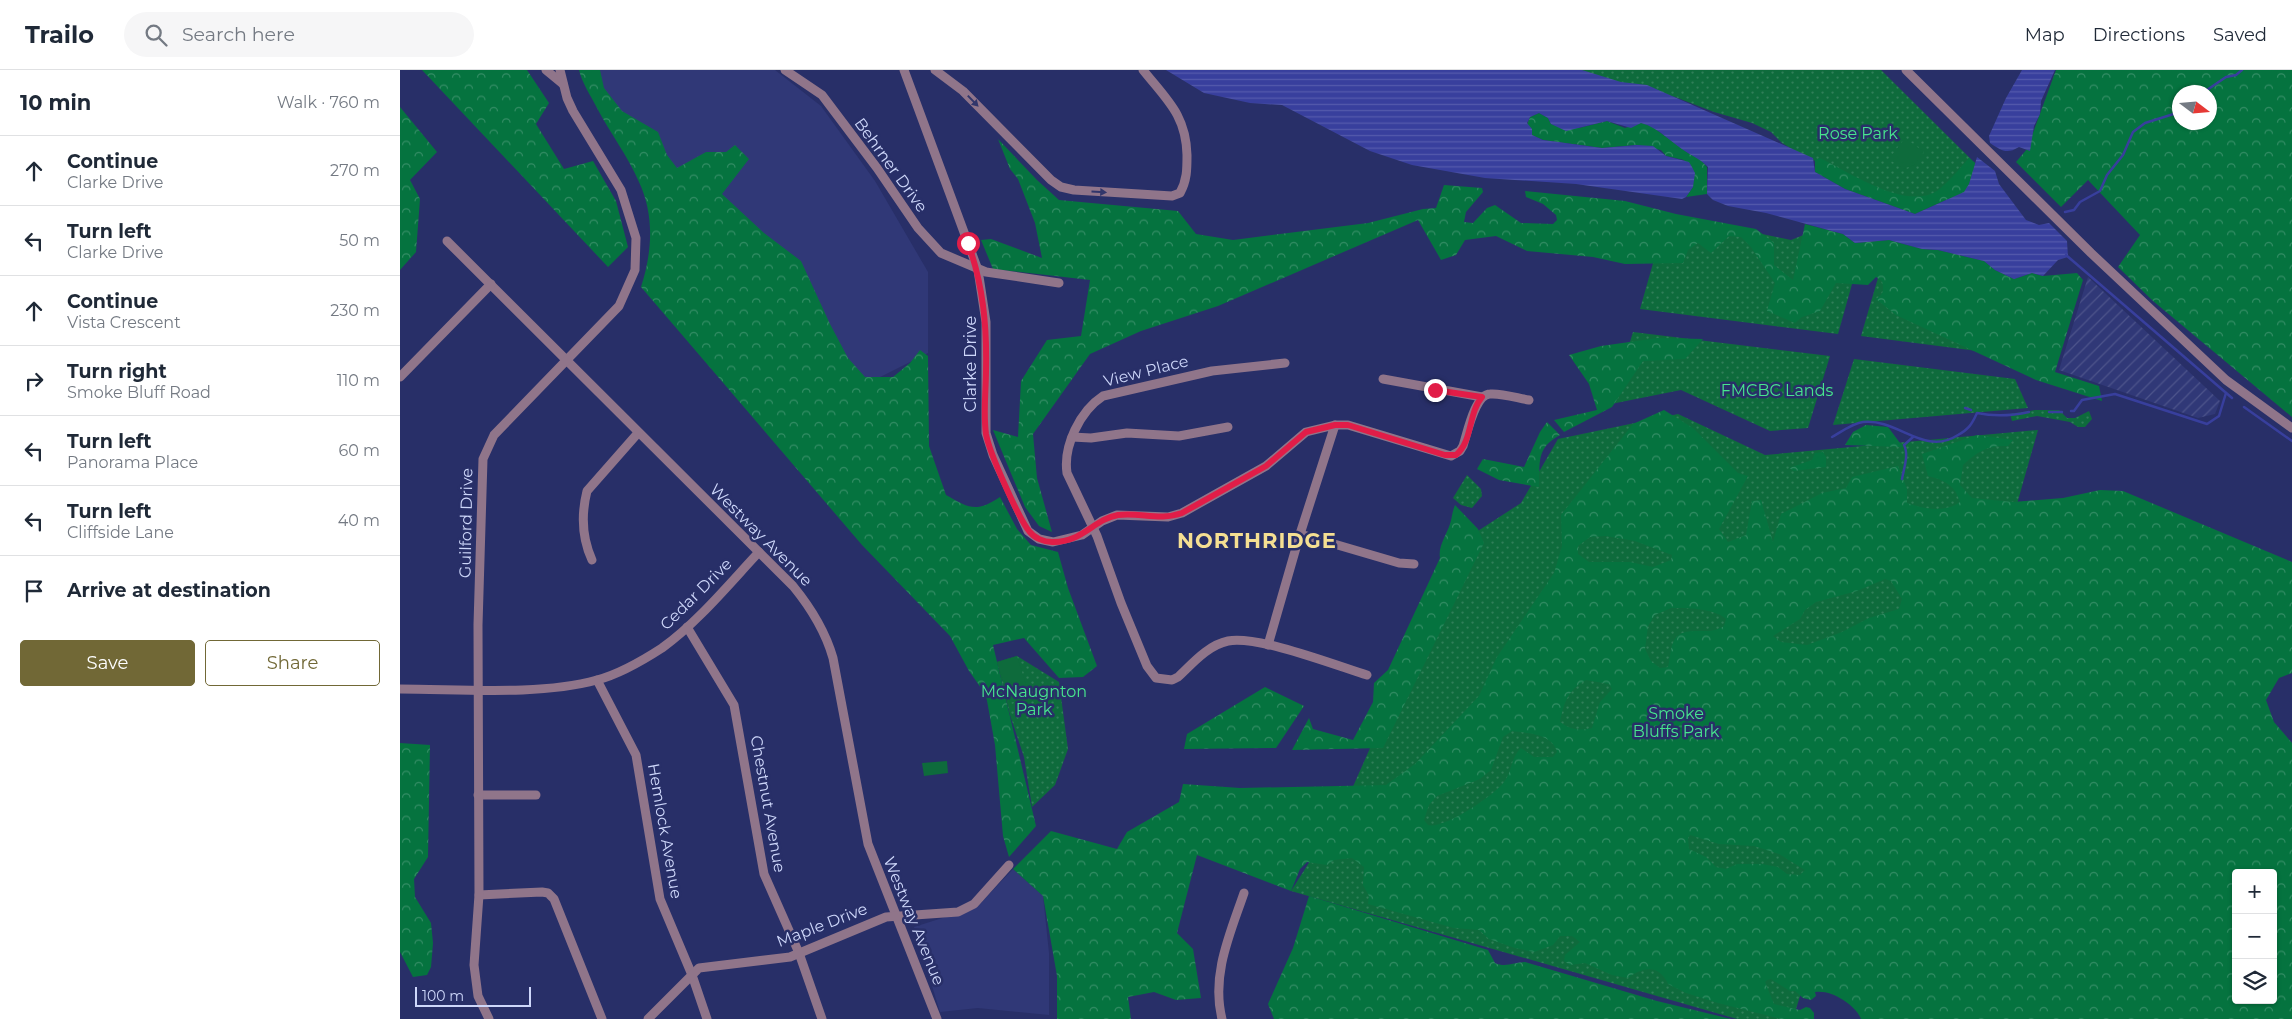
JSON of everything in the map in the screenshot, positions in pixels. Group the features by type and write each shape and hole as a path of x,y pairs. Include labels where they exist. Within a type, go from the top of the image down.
{"street":[{"path":"546,70 563,84"},
{"name":"Guilford Drive","path":"489,1019 478,996 474,965 479,895 478,689 483,459 488,444 494,435 620,306 635,270 636,252 633,225 621,190 573,111 560,70"},
{"name":"Behrner Drive","path":"785,70 822,95 933,246 949,258 978,270 1059,283"},
{"name":"Clarke Drive","path":"904,70 978,270 986,322 986,433 993,456 1019,512 1032,534 1044,541 1053,542 1074,538 1117,515 1168,517 1182,513 1266,466 1306,432 1335,425"},
{"path":"935,70 963,91 1051,180 1061,187 1074,190 1172,196 1180,193 1187,177 1185,132 1176,112 1144,70"},
{"path":"1906,70 2091,253 2226,380 2292,428"},
{"name":"Westway Avenue","path":"447,241 568,360 805,600 828,642 838,680 864,830 877,868 937,1019"},
{"path":"400,377 491,284"},
{"name":"View Place","path":"1268,645 1228,641 1213,647 1178,677 1172,680 1156,678 1147,666 1133,634 1093,528 1067,473 1066,466 1072,437 1092,405 1109,393 1212,371 1285,363"},
{"path":"1383,379 1482,397 1490,394 1529,400"},
{"path":"1367,675 1268,645 1300,534 1335,425 1348,425 1445,455 1456,455 1463,446 1476,406 1482,397"},
{"path":"1072,437 1091,438 1127,433 1179,436 1228,427"},
{"path":"592,560 583,537 587,491 638,433"},
{"path":"1300,534 1398,563 1414,564"},
{"name":"Cedar Drive","path":"400,689 549,688 597,680 632,666 662,648 687,627 759,552"},
{"name":"Chestnut Avenue","path":"687,627 734,705 764,874 799,953 822,1019"},
{"name":"Hemlock Avenue","path":"597,680 636,755 660,899 692,975 707,1019"},
{"path":"478,795 536,795"},
{"name":"Maple Drive","path":"648,1019 699,968 783,958 886,917 958,912 974,904 1009,865"},
{"path":"479,895 542,892 554,899 602,1019"},
{"path":"1222,1019 1218,997 1220,966 1244,893"}],"shaded area":[{"path":"592,70 775,70 821,106 875,181 928,272 928,353 864,385 625,133"},
{"path":"1166,70 1582,70 1621,82 1647,85 1813,158 1815,172 1845,189 1915,214 1964,192 1969,184 1977,157 1995,171 1999,184 2026,220 2039,225 2049,223 2067,241 2068,257 2058,260 2043,276 2032,273 2014,279 1995,270 1984,261 1938,250 1922,249 1889,240 1855,243 1843,234 1766,213 1728,206 1713,200 1707,194 1708,167 1660,132 1641,123 1631,128 1607,121 1566,131 1551,124 1548,118 1539,113 1530,117 1527,123 1532,129 1532,135 1543,140 1602,148 1637,145 1653,146 1666,156 1689,162 1695,173 1693,187 1686,197 1682,199 1576,184 1485,178 1412,165 1370,151 1282,105 1250,103 1204,93"},
{"path":"2022,70 2055,70 2041,101 2040,114 2034,126 2030,151 2019,147 2011,151 2004,151 1990,143 1989,136 2006,98"},
{"path":"2088,277 2220,401 2215,414 2198,418 2059,370"},
{"path":"1013,869 1043,896 1049,953 1049,1015 978,1008 940,1012 914,927 977,907"}],"green space":[{"path":"422,70 527,70 549,103 536,124 564,169 593,161 616,201 628,247 608,267"},
{"path":"579,70 600,70 604,88 622,111 658,132 667,155 677,168 706,152 726,152 735,145 749,159 722,194 764,233 801,261 848,358 865,377 893,377 910,363 920,350 928,356 929,446 946,495 967,506 973,507 985,505 1000,497 1017,529 1031,545 1058,552 1068,588 1097,666 1083,677 1059,678 1024,638 993,645 1036,826 1009,857 1003,836 995,745 986,695 969,671 950,636 862,545 641,287 648,261 650,221 648,208 630,163 602,117 582,80"},
{"name":"Rose Park","path":"1556,70 1881,70 1979,167 1964,196 1904,207 1792,149 1782,143 1771,132 1752,123 1714,112 1675,97"},
{"path":"2056,70 2292,70 2292,417 2153,301 2118,267 2140,235 2088,180 2061,207 2016,162 2027,149"},
{"path":"400,107 437,152 410,180 420,199 416,252 400,270"},
{"path":"1539,113 1548,118 1551,124 1579,128 1607,121 1625,128 1641,123 1650,125 1688,153 1700,159 1707,167 1707,194 1686,197 1693,187 1684,160 1666,156 1661,150 1637,145 1602,148 1543,140 1532,135 1527,125 1530,117"},
{"path":"1905,138 1924,152 1914,165 1903,169 1889,159"},
{"path":"998,139 1059,200 1178,211 1196,234 1233,240 1368,223 1423,209 1436,208 1444,185 1482,188 1483,192 1466,212 1464,222 1473,223 1487,208 1495,205 1521,223 1553,224 1557,220 1556,215 1543,204 1526,197 1525,191 1625,201 1676,214 1756,229 1774,243 1774,265 1793,280 1805,224 1843,234 1855,243 1889,240 1922,249 1938,250 1984,261 1995,270 2014,279 2032,273 2043,276 2077,273 2083,280 2055,372 2099,386 2102,401 2036,380 1896,315 1876,299 1881,295 1883,289 1882,281 1876,277 1868,285 1836,283 1820,311 1802,317 1795,323 1767,311 1775,283 1751,247 1741,237 1729,236 1711,253 1698,243 1688,250 1683,263 1625,264 1593,257 1527,251 1496,236 1465,240 1456,255 1441,260 1418,220 1218,306 1141,331 1090,354 1033,434 1037,478 1052,532 1039,526 1025,507 993,430 1018,437 1021,381 1047,340 1081,336 1090,280 993,269 981,240 991,239 1042,258 1035,223 1018,179 1010,169"},
{"path":"1820,158 1878,187 1910,196 1924,196 1937,191 1950,180 1969,158 1975,163 1969,184 1964,192 1915,214 1845,189 1815,172 1815,160"},
{"path":"1667,214 1791,240 1811,232 1861,252 1838,334 1640,309"},
{"path":"1885,254 1985,352 1861,336"},
{"name":"FMCBC Lands","path":"1633,332 1830,356 1808,428 1770,431 1681,390 1611,404"},
{"path":"1658,338 1703,339 1685,359 1643,361 1612,407 1564,432 1554,420 1597,410 1589,384 1569,355 1601,346"},
{"name":"FMCBC Lands","path":"1854,359 2015,379 2028,408 1833,425"},
{"path":"1664,410 1693,428 1738,473 1748,476 1719,529 1728,542 1746,535 1752,501 1761,500 1773,542 1781,514 1822,493 1846,488 1852,477 1898,466 1907,489 1907,503 1934,509 1948,508 1960,502 1958,496 1948,484 1928,476 1922,454 1977,435 2013,440 2008,446 1984,450 1963,465 1960,485 1972,498 2013,502 2063,498 2100,490 2123,491 2292,562 2292,673 2279,678 2266,700 2274,722 2292,743 2292,1019 1861,1019 1854,1008 1842,999 1828,993 1815,992 1816,996 1811,1000 1803,998 1795,991 1790,991 1771,979 1767,980 1765,982 1774,1004 1800,1010 1806,1007 1810,1008 1814,1013 1814,1019 1781,1019 1686,993 1668,984 1660,973 1655,970 1639,971 1628,978 1612,975 1585,963 1570,965 1564,961 1565,955 1580,942 1572,936 1560,936 1553,945 1534,952 1489,939 1479,930 1454,928 1368,904 1369,896 1363,885 1364,867 1352,858 1334,860 1327,865 1307,862 1300,869 1291,891 1197,855 1177,933 1193,949 1201,998 1176,1000 1154,992 1128,997 1131,1019 1057,1019 1057,976 1043,896 1013,869 1051,831 1117,849 1127,832 1179,802 1183,784 1240,788 1386,785 1415,764 1479,696 1497,657 1554,573 1562,546 1561,515 1633,424","holes":["1606,536 1635,541 1672,555 1671,560 1653,567 1630,562 1589,562 1578,554 1578,546 1590,537","1885,579 1891,581 1902,599 1899,609 1869,618 1842,632 1807,645 1781,642 1773,636 1800,619 1805,610 1816,602 1857,591","1671,608 1692,609 1715,613 1726,619 1724,626 1718,629 1683,633 1677,637 1672,646 1668,667 1660,668 1651,661 1645,649 1648,626 1655,615","1586,680 1609,684 1612,689 1600,702 1592,728 1575,729 1560,722 1568,697","1512,731 1532,734 1551,741 1557,752 1553,757 1534,757 1521,748 1515,756 1507,778 1499,788 1480,803 1456,817 1435,825 1428,825 1424,820 1429,805 1437,796 1480,779 1491,770 1503,737","1690,835 1719,844 1754,846 1779,854 1805,870 1800,875 1787,874 1778,867 1762,864 1737,864 1726,869 1716,867 1706,857 1689,849 1688,838"]},
{"path":"2035,410 2059,410 2067,418 2075,418 2089,411 2092,419 2085,427 2078,427 2070,422 2037,416 2012,421 2010,414"},
{"name":"Smoke Bluffs Park","path":"1678,414 1765,455 2038,430 1879,990 1808,970 1793,1019 1737,1019 1291,891 1343,809 1438,595 1467,538 1521,503 1558,439"},
{"path":"1547,422 1560,435 1552,440 1543,451 1540,463 1539,487 1499,480 1477,469 1483,459 1524,467 1540,432"},
{"path":"1866,425 1888,427 1903,447 1845,445 1853,432"},
{"path":"1823,452 1826,457 1826,467 1794,471 1789,468 1812,460 1815,453"},
{"path":"1467,475 1481,489 1482,496 1472,508 1461,505 1453,498"},
{"path":"1455,505 1478,529 1484,543 1383,748 1292,750 1309,718 1313,729 1353,740 1373,702 1374,683 1388,670 1440,558 1441,545 1450,524"},
{"name":"McNaugnton Park","path":"1017,656 1059,682 1068,749 1055,785 1032,807 1024,757 1010,715 997,662"},
{"path":"1017,656 1030,697 1010,703 997,662"},
{"path":"1265,687 1304,706 1276,748 1184,749 1187,734"},
{"path":"400,743 430,745 428,857 414,879 415,897 431,923 433,943 431,967 427,975 413,977 400,952"},
{"path":"947,761 948,773 924,776 922,763"},
{"path":"1309,896 1488,950 1495,963 1506,965 1525,962 1657,1001 1731,1019 1274,1019 1268,1004 1293,948"}],"waterway":[{"path":"2214,85 2226,77 2236,75 2242,70"},
{"path":"2065,212 2074,210 2080,202 2100,191 2107,175 2123,155 2133,132 2145,123 2172,115"},
{"path":"2066,255 2232,398"},
{"path":"2071,411 2074,411 2082,400 2115,394 2207,424 2219,416 2226,393"},
{"path":"2244,407 2292,441"},
{"path":"1965,408 1971,410"},
{"path":"1832,437 1859,423 1876,422 1888,425 1922,440 1946,441 1968,428 1977,413 2003,416 2029,412"},
{"path":"2049,412 2062,412"},
{"path":"1902,479 1906,457 1904,445 1913,437"}],"district":[{"name":"NORTHRIDGE","path":"1257,540"}],"route":[{"path":"968,243 978,270 986,322 985,420 988,444 1028,531 1044,541 1064,541 1074,538 1088,532 1102,521 1117,515 1168,517 1182,513 1260,470 1300,435 1310,430 1335,425 1348,425 1445,455 1456,455 1463,446 1476,406 1482,397 1435,390"}]}
